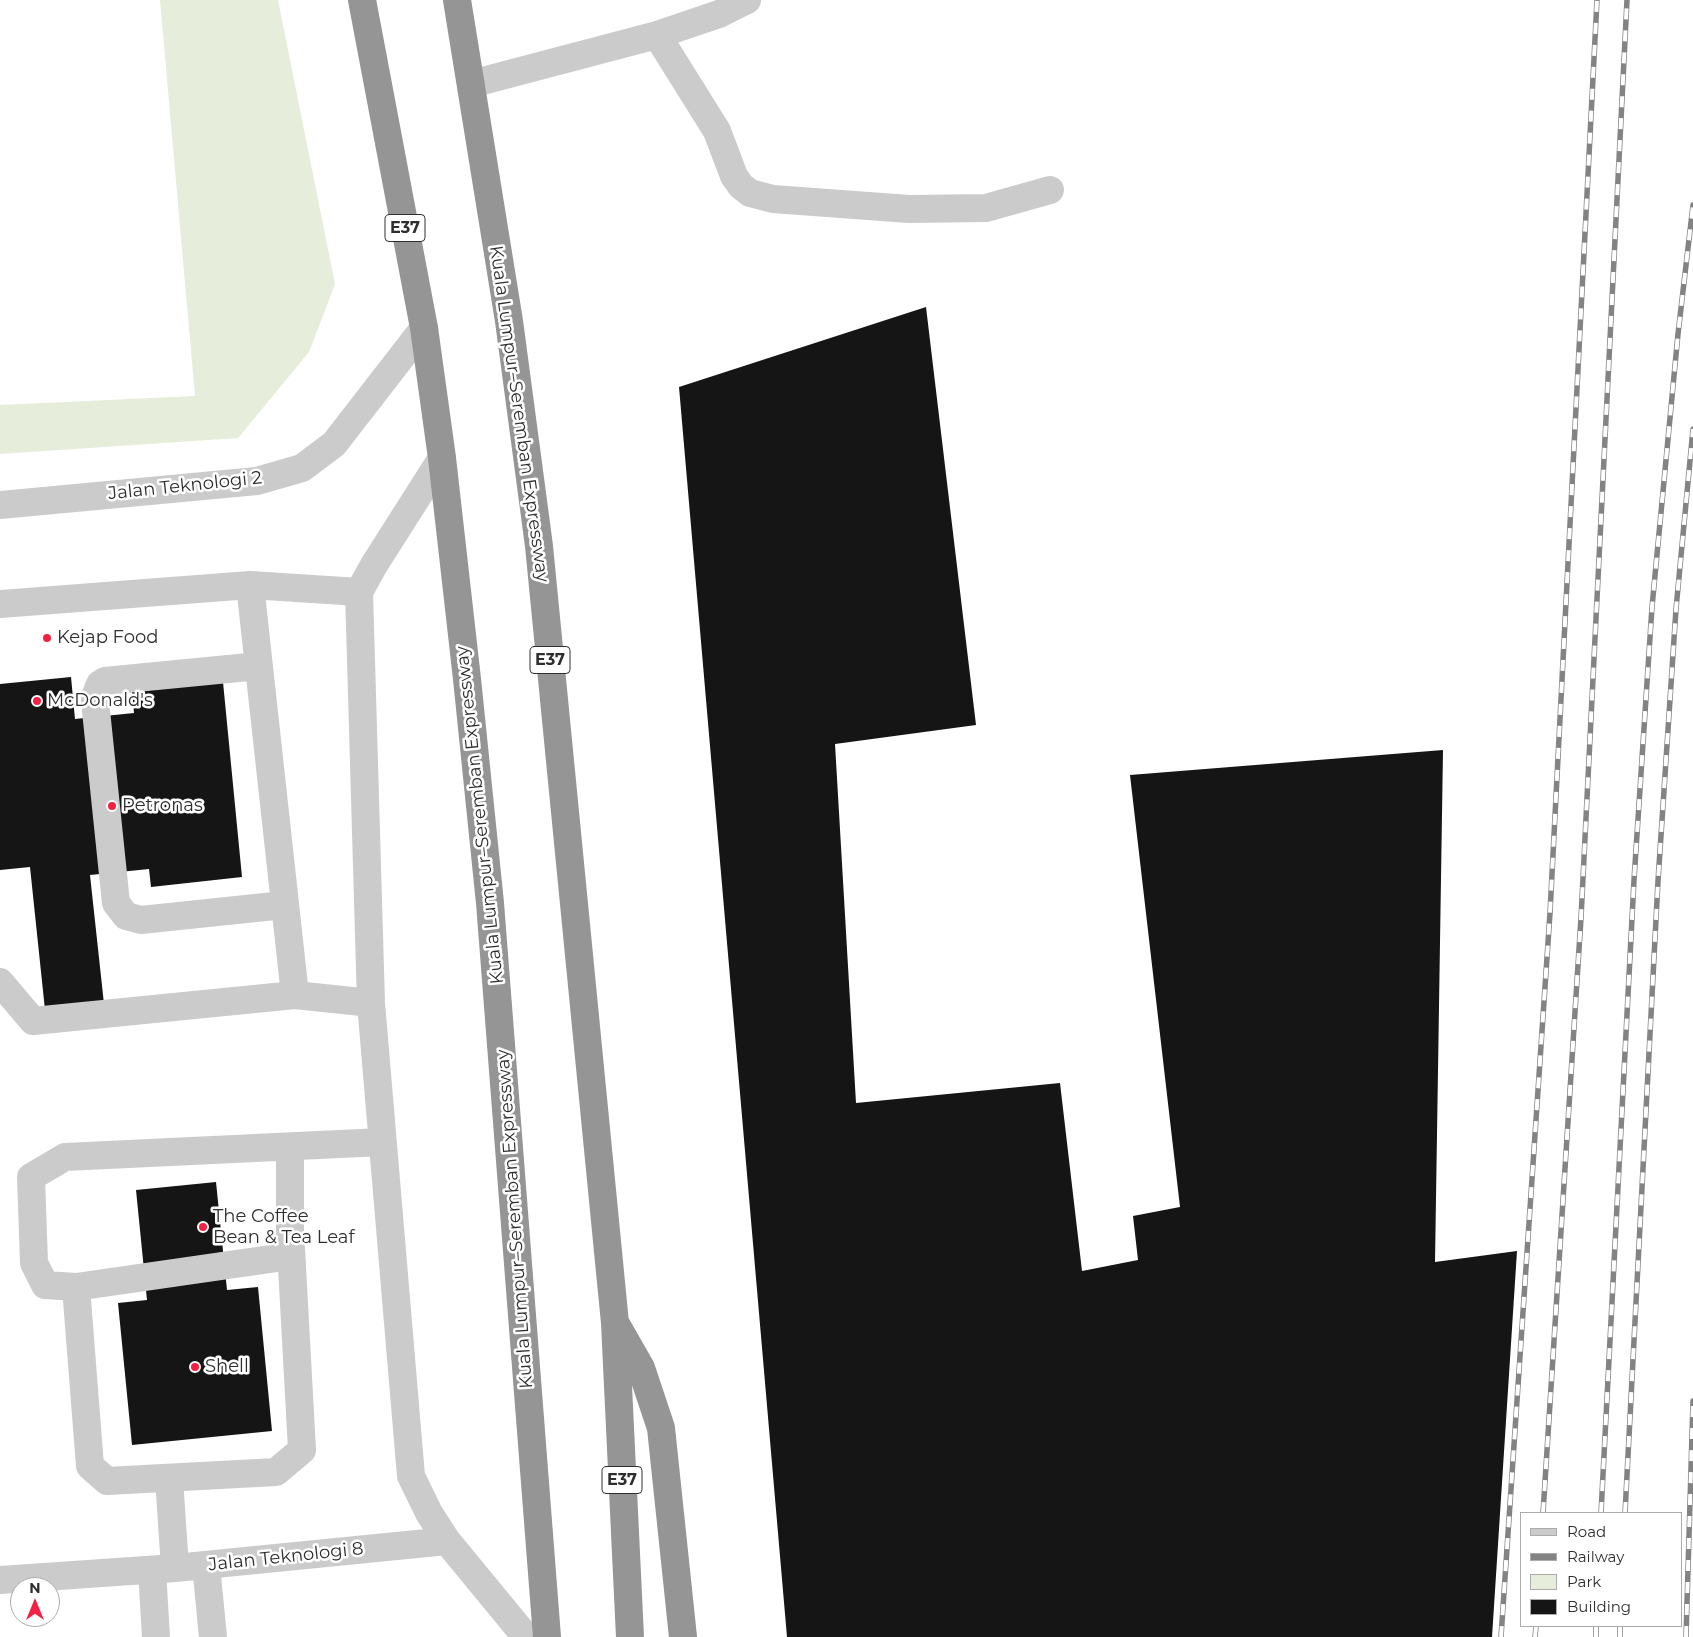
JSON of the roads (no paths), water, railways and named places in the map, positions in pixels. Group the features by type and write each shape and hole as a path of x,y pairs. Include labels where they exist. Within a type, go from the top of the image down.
{"highway":[{"name":"Kuala Lumpur–Seremban Expressway","path":"362,0 424,328 442,458 466,670 490,903 547,1637"},
{"name":"Kuala Lumpur–Seremban Expressway","path":"457,0 509,321 539,546 615,1323 630,1637"},
{"path":"615,1323 641,1368 661,1428 683,1637"}],"street":[{"path":"471,84 657,35 719,14 747,0"},
{"path":"657,35 717,131 734,176 741,186 750,193 773,199 909,209 986,208 1050,190"},
{"name":"Jalan Teknologi 2","path":"0,505 257,481 302,468 334,444 424,328"},
{"path":"442,458 359,592 371,1003 411,1476 429,1513 447,1541 526,1637"},
{"path":"0,604 250,586 359,592"},
{"path":"250,586 295,995"},
{"path":"259,666 105,681 100,684 95,700 116,903 126,916 141,920 284,905"},
{"path":"0,982 33,1022 295,995 371,1003"},
{"path":"291,1256 76,1287 44,1285 34,1263 31,1178 65,1157 382,1142"},
{"path":"76,1287 90,1466 106,1481 276,1472 302,1450 291,1256 290,1147"},
{"path":"156,1637 164,1569 168,1478"},
{"name":"Jalan Teknologi 8","path":"0,1580 164,1569 447,1541"},
{"path":"206,1565 213,1637"}],"railway":[{"path":"1501,1637 1550,913 1597,0"},
{"path":"1543,1512 1581,918 1627,0"},
{"path":"1601,1512 1634,880 1652,607 1678,334 1693,205"},
{"path":"1625,1512 1658,881 1676,609 1693,429"},
{"path":"1686,1637 1693,1401"},
{"path":"1535,1637 1536,1627"},
{"path":"1596,1627 1596,1637"},
{"path":"1620,1627 1620,1637"}],"place":[{"name":"Kejap Food","path":"47,638"},
{"name":"McDonald's","path":"37,701"},
{"name":"Petronas","path":"112,806"},
{"name":"The Coffee Bean & Tea Leaf","path":"203,1227"},
{"name":"Shell","path":"195,1367"}]}
